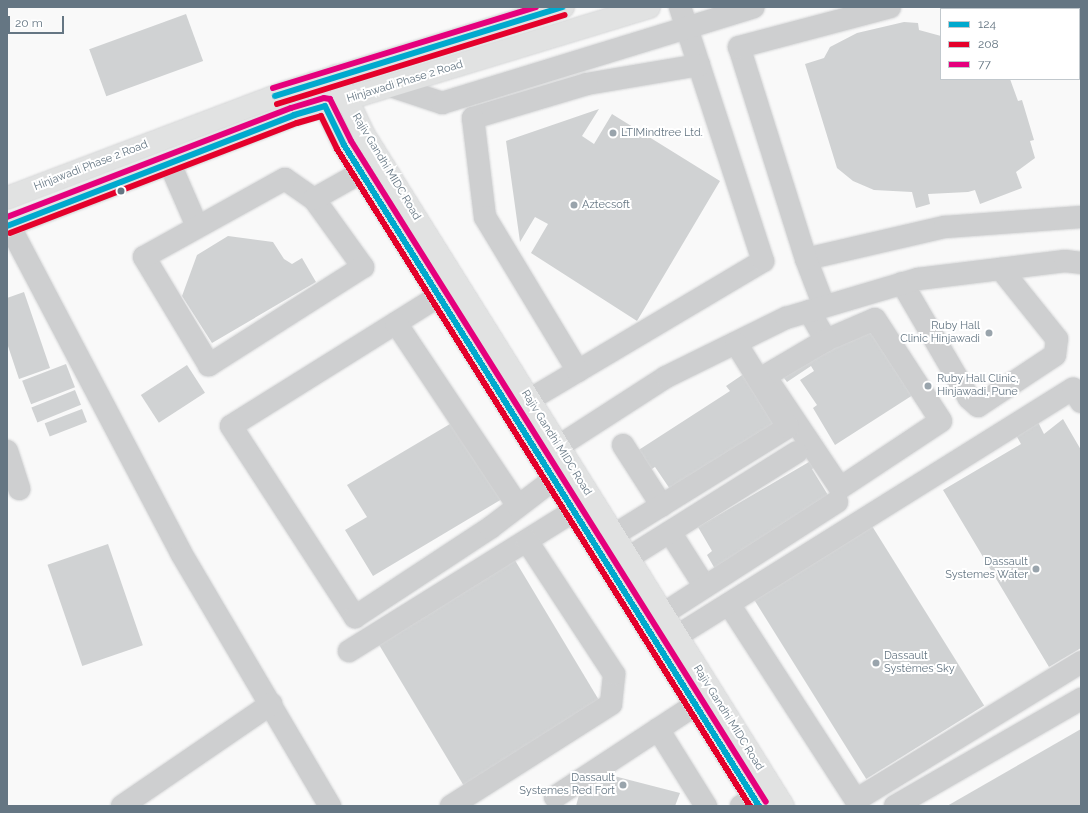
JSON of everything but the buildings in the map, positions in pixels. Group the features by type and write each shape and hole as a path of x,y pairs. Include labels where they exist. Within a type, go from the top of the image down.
{"main road":[{"name":"Hinjawadi Phase 2 Road","path":"7,198 314,83 563,7"},
{"name":"Hinjawadi Phase 2 Road","path":"8,225 170,164 294,115 649,7"},
{"name":"Rajiv Gandhi MIDC Road","path":"336,76 364,135 529,400 550,452 554,478 696,705 751,803"},
{"name":"Rajiv Gandhi MIDC Road","path":"314,83 344,146 362,172 439,296 550,452 614,535 783,806"}],"street":[{"path":"391,86 442,103 683,17 754,7"},
{"path":"826,340 816,309 806,260 739,47 890,7"},
{"path":"529,400 763,261 683,17"},
{"path":"578,371 485,217 473,118 587,84 699,65"},
{"path":"170,164 197,226"},
{"path":"314,199 362,172"},
{"path":"285,179 314,199 363,267 209,365 144,257 197,226 285,179"},
{"path":"806,260 945,227 1081,218"},
{"path":"8,225 181,553 330,806"},
{"path":"550,452 666,377 786,318 918,278 1065,262 1081,263"},
{"path":"902,283 969,398 978,406 1055,355 1057,339 1001,269"},
{"path":"439,296 232,426 355,617 490,528 554,478"},
{"path":"875,319 941,421 840,488 765,376 826,340 875,319"},
{"path":"396,323 518,506"},
{"path":"614,535 788,426 736,343"},
{"path":"677,636 1073,389 1081,402"},
{"path":"623,445 662,506"},
{"path":"7,451 19,489"},
{"path":"628,558 797,452"},
{"path":"663,614 837,502"},
{"path":"349,651 574,511"},
{"path":"670,532 705,587"},
{"path":"451,806 611,704 614,674 527,541"},
{"path":"729,604 856,800 1081,662"},
{"path":"895,806 1081,699"},
{"path":"122,806 271,704"},
{"path":"555,797 696,705"},
{"path":"658,729 706,806"}],"transit line":[{"name":"77","path":"273,88 536,7"},
{"name":"124","path":"275,96 563,7"},
{"name":"208","path":"277,104 565,15"},
{"name":"77","path":"7,217 291,108 324,98 330,99 351,141 766,802"},
{"name":"124","path":"7,226 294,115 325,106 344,145 759,806"},
{"name":"208","path":"10,233 297,123 321,116 337,149 750,806"}],"place":[{"name":"LTIMindtree Ltd.","path":"613,133"},
{"name":"Aztecsoft","path":"574,205"},
{"name":"Ruby Hall Clinic Hinjawadi","path":"989,333"},
{"name":"Ruby Hall Clinic, Hinjawadi, Pune","path":"928,386"},
{"name":"Dassault Systemes Water","path":"1036,569"},
{"name":"Dassault Systèmes Sky","path":"876,663"},
{"name":"Dassault Systemes Red Fort","path":"623,785"}]}
